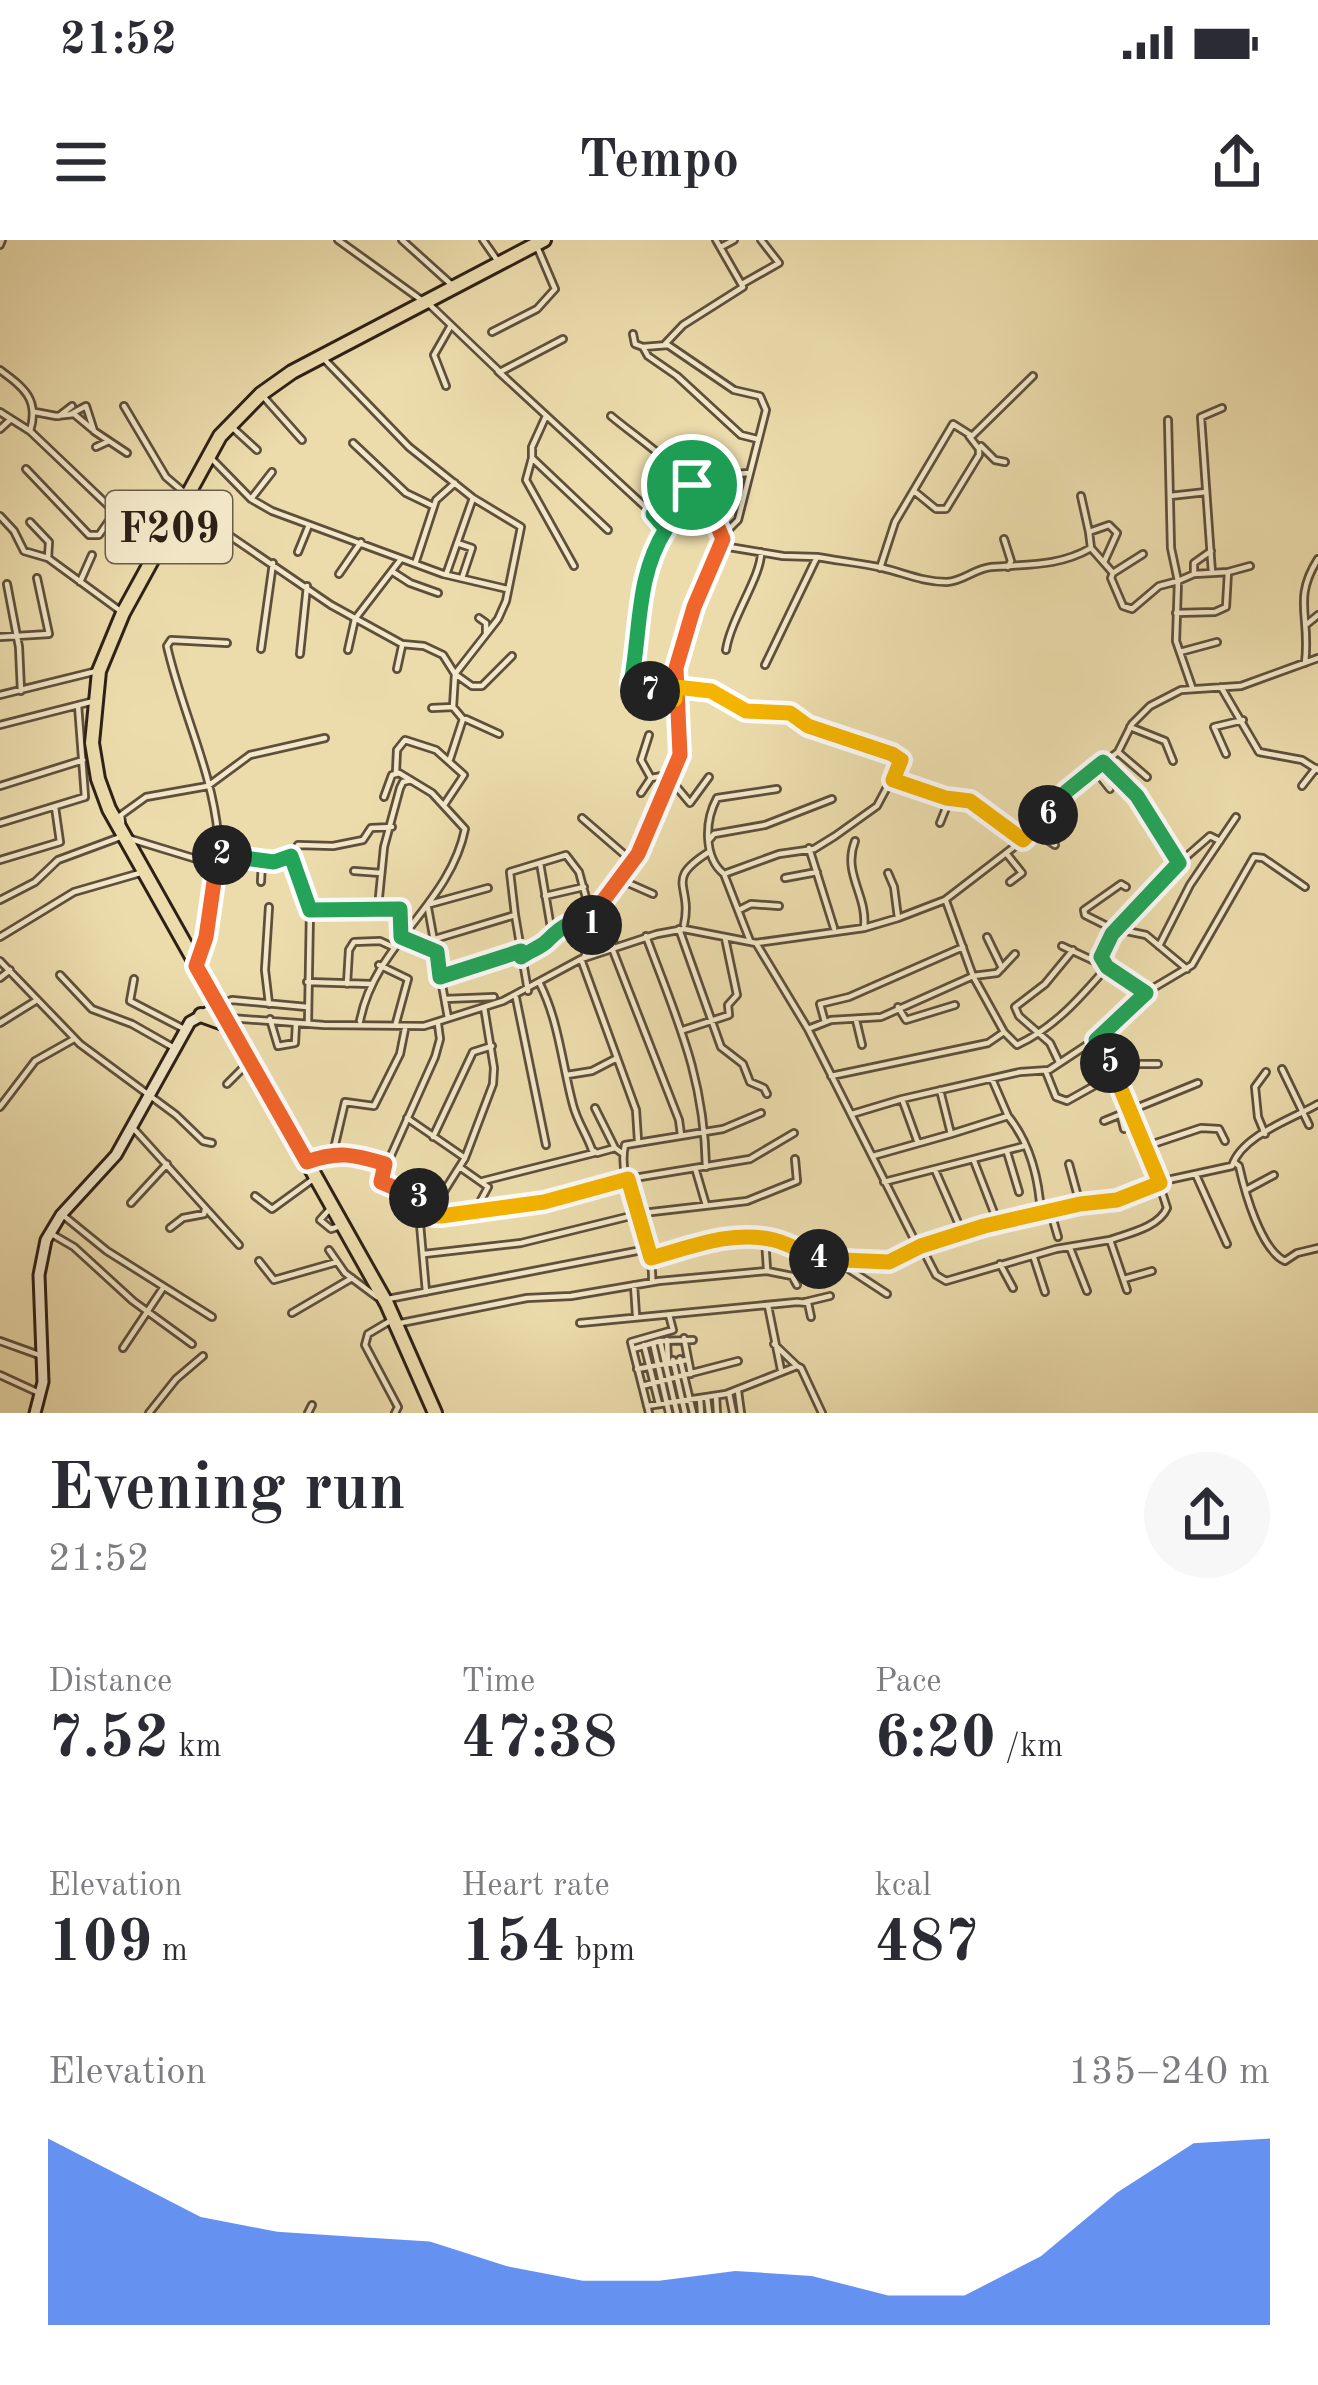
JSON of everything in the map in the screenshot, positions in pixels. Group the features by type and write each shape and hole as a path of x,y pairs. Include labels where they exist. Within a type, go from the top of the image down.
{"main road":[{"name":"F209","path":"435,1413 385,1303 242,1047 215,1008 126,838 98,779 92,743 94,701 99,670 123,613 184,498 208,454 261,394 321,354 539,242"},
{"path":"35,1413 43,1393 45,1356 39,1275 50,1233 134,1129 185,1030 215,1008"}],"street":[{"path":"338,240 409,294 426,301 666,529 654,545 644,576 631,683 633,688 675,699"},
{"path":"401,240 410,243 454,286"},
{"path":"483,240 500,263"},
{"path":"716,240 742,284"},
{"path":"721,248 734,240"},
{"path":"665,344 677,329 779,263 761,240"},
{"path":"492,332 537,309 555,289 539,242"},
{"path":"446,386 434,355 449,324"},
{"path":"633,334 633,342 741,435 757,439"},
{"path":"498,371 563,339"},
{"path":"643,347 665,344 734,391 760,396 766,407 738,520 722,534"},
{"path":"321,354 333,372 409,446 473,498 521,527 498,619 455,674"},
{"path":"0,370 26,391 35,412 30,431"},
{"path":"970,436 1034,376"},
{"path":"261,394 302,440"},
{"path":"35,412 59,416 86,406 92,429"},
{"path":"124,406 166,477 212,527 355,619 402,644 431,648 451,663 453,707"},
{"path":"1212,573 1201,417 1222,408"},
{"path":"72,410 127,453"},
{"path":"0,412 30,431 115,512 162,541"},
{"path":"546,416 532,447 526,480 574,566"},
{"path":"611,416 704,494 723,545 686,629 675,699 682,748 633,862 603,901 582,958 636,1110 638,1142"},
{"path":"0,429 11,419"},
{"path":"1168,420 1171,548 1178,581 1176,641 1192,687"},
{"path":"880,568 895,522 952,424 995,460 1005,462"},
{"path":"230,426 257,450"},
{"path":"914,491 937,509 946,509 979,455 980,448 970,436"},
{"path":"96,447 114,442"},
{"path":"353,443 406,493 433,506"},
{"path":"208,454 251,499 401,559 508,590"},
{"path":"532,458 608,530"},
{"path":"26,469 89,535 99,535 115,512"},
{"path":"251,499 272,472"},
{"path":"716,475 750,473"},
{"path":"416,562 433,506 455,483"},
{"path":"653,514 692,485"},
{"path":"1169,496 1206,492"},
{"path":"1081,496 1091,548 1114,573"},
{"path":"446,574 473,498"},
{"path":"0,516 24,551 48,558 123,613"},
{"path":"29,522 50,542 48,558"},
{"path":"298,552 309,525"},
{"path":"1089,532 1109,525 1117,533 1104,562"},
{"path":"1004,539 1011,561 1008,567"},
{"path":"340,574 361,542"},
{"path":"457,543 472,548 462,578"},
{"path":"723,545 818,556 945,582 984,568 1065,560 1091,548"},
{"path":"1194,574 1194,563 1211,551"},
{"path":"726,650 734,617 760,569 761,552"},
{"path":"1143,554 1111,578 1129,610 1159,586 1194,574 1250,566"},
{"path":"80,582 92,555"},
{"path":"765,665 818,556"},
{"path":"348,650 355,619 401,559"},
{"path":"1305,663 1302,587 1318,559"},
{"path":"261,649 273,563"},
{"path":"393,572 410,584 438,593"},
{"path":"1175,613 1226,607 1228,572"},
{"path":"0,637 49,634 37,578"},
{"path":"7,584 21,692"},
{"path":"300,654 307,586"},
{"path":"1307,623 1318,615"},
{"path":"479,618 488,626 484,639"},
{"path":"1180,652 1217,642"},
{"path":"198,968 218,838 168,643 227,643"},
{"path":"397,669 402,644"},
{"path":"455,674 472,686 482,686 512,656"},
{"path":"215,1008 308,1023 406,1026 438,1022 528,991 582,958 682,927 753,942 864,928 898,918 945,900 1023,840 1094,769 1118,752 1130,727 1150,706 1192,687 1247,685 1318,658"},
{"path":"451,663 462,663"},
{"path":"0,695 99,670"},
{"path":"676,687 711,691 746,711 790,713 808,726 901,760 884,797 866,817 809,848 730,868 724,874"},
{"path":"1221,687 1259,752 1301,760 1317,769 1302,786"},
{"path":"0,725 94,701"},
{"path":"0,823 85,797 78,704"},
{"path":"432,708 453,707 464,718 499,734"},
{"path":"450,759 464,718"},
{"path":"1226,754 1214,727 1243,720"},
{"path":"1130,727 1165,741 1173,760"},
{"path":"649,735 641,760 651,778"},
{"path":"126,838 120,818 143,798 208,786 250,755 325,738"},
{"path":"384,797 396,772 397,750 405,740 450,759 464,775 445,805"},
{"path":"1118,752 1147,777"},
{"path":"0,786 83,760"},
{"path":"1103,762 1137,796 1179,863"},
{"path":"1094,769 1110,789"},
{"path":"360,1023 380,965 429,906 465,834 463,824 445,805 396,772"},
{"path":"671,777 690,803 709,777"},
{"path":"651,778 671,777"},
{"path":"641,793 651,778"},
{"path":"378,907 384,848 400,788 411,780"},
{"path":"893,780 970,801 1023,840"},
{"path":"777,789 717,798 710,818 709,852 724,874 753,942 808,1029 884,1182 943,1280 1109,1240 1163,1216 1167,1208 1160,1183 1115,1072 1096,1040"},
{"path":"940,823 950,798"},
{"path":"709,840 714,834 788,818 832,799"},
{"path":"0,860 60,842 55,808"},
{"path":"1159,946 1190,885 1236,817"},
{"path":"582,818 633,862"},
{"path":"218,854 274,862 291,856 298,845 333,846 363,840 371,828 392,827"},
{"path":"1033,830 1055,844"},
{"path":"1100,960 1116,930 1179,863 1210,836 1220,841"},
{"path":"0,900 35,882 58,860 126,838 216,865"},
{"path":"855,841 848,856 864,928"},
{"path":"809,848 834,929"},
{"path":"709,852 682,872 679,885 687,907 682,927 723,1051 739,1060 752,1085 764,1088 767,1094"},
{"path":"1006,853 1022,873 1010,882"},
{"path":"528,991 509,874 566,855 579,872 593,926"},
{"path":"291,856 310,910 308,1023"},
{"path":"852,1114 1023,1072 1046,1072 1096,1040 1146,993 1186,969 1203,950 1254,857 1263,858 1305,887"},
{"path":"261,881 262,859"},
{"path":"579,872 585,862"},
{"path":"540,863 552,934"},
{"path":"354,871 381,873"},
{"path":"0,937 74,892 143,872"},
{"path":"785,878 817,872"},
{"path":"888,873 898,918"},
{"path":"619,879 653,894"},
{"path":"1126,887 1114,886 1084,915 1116,930 1140,932 1186,969"},
{"path":"545,896 584,887"},
{"path":"429,906 488,888"},
{"path":"945,900 973,976 1017,1046 1082,997 1107,967"},
{"path":"739,910 751,904 778,906"},
{"path":"429,906 448,1018"},
{"path":"269,907 269,1004"},
{"path":"310,910 400,909 401,937"},
{"path":"435,939 515,915"},
{"path":"440,977 521,954 583,921 593,926"},
{"path":"616,924 612,948 681,1135"},
{"path":"646,936 700,1086 706,1167"},
{"path":"683,1030 728,1017 728,1005 737,995 725,936"},
{"path":"401,937 437,952"},
{"path":"987,937 1002,968"},
{"path":"347,983 354,942 380,941 393,946"},
{"path":"1062,946 1100,960 1146,993"},
{"path":"825,1022 820,1004 849,998 963,947"},
{"path":"1059,1062 1050,1043 1015,1007 1046,984 1073,950"},
{"path":"808,1029 825,1022 879,1018 973,976 990,976 1015,954"},
{"path":"0,961 74,1039 203,1141 212,1143"},
{"path":"380,965 408,979 395,1026"},
{"path":"0,978 10,970"},
{"path":"60,975 92,1009 132,1024 176,1049"},
{"path":"134,979 130,1001 185,1030"},
{"path":"307,982 370,984"},
{"path":"540,984 554,1015 573,1106 594,1153"},
{"path":"515,996 546,1145"},
{"path":"445,999 494,997"},
{"path":"0,1023 37,1000"},
{"path":"215,1008 232,1000 307,1007"},
{"path":"898,1006 906,1020 955,1005"},
{"path":"438,1022 435,1057 381,1182 431,1201 443,1193 465,1158 493,1084 484,1007"},
{"path":"271,1019 278,1046 295,1043 296,1021"},
{"path":"856,1020 862,1045"},
{"path":"333,1153 345,1102 373,1108 400,1054 406,1026"},
{"path":"831,1076 988,1043 1004,1032"},
{"path":"0,1107 35,1061 74,1039"},
{"path":"434,1137 472,1052 491,1046"},
{"path":"567,1076 592,1071 617,1057"},
{"path":"227,1084 250,1061"},
{"path":"1046,1072 1056,1097 1066,1101 1115,1072 1138,1064 1158,1064"},
{"path":"1282,1070 1309,1126"},
{"path":"1265,1135 1255,1087 1266,1072"},
{"path":"992,1079 1034,1167 1041,1214"},
{"path":"1104,1121 1198,1083"},
{"path":"940,1090 951,1134"},
{"path":"902,1099 918,1143"},
{"path":"1234,1162 1238,1150 1318,1104"},
{"path":"595,1108 623,1154"},
{"path":"1124,1129 1121,1118 1129,1108"},
{"path":"652,1282 651,1258 623,1154 625,1145 706,1133 761,1113"},
{"path":"873,1156 1008,1116"},
{"path":"406,1118 465,1158"},
{"path":"1282,1124 1287,1132"},
{"path":"1144,1147 1202,1128 1219,1129 1225,1141"},
{"path":"134,1129 239,1245"},
{"path":"420,1224 434,1216 544,1202 628,1179 756,1158 794,1133"},
{"path":"884,1182 1024,1146"},
{"path":"483,1181 616,1148"},
{"path":"1007,1152 1019,1192"},
{"path":"307,1162 333,1153 352,1153 385,1164"},
{"path":"424,1254 521,1243 636,1214 747,1201 797,1181 795,1159"},
{"path":"974,1161 998,1223"},
{"path":"651,1258 710,1239 765,1239 814,1258 889,1262 919,1246 998,1223 1117,1200 1234,1162"},
{"path":"1234,1162 1266,1246 1286,1261 1297,1252 1318,1248"},
{"path":"131,1203 166,1163"},
{"path":"1069,1164 1080,1204"},
{"path":"460,1167 488,1187 481,1200 482,1211"},
{"path":"696,1168 698,1190 706,1205"},
{"path":"935,1170 963,1234"},
{"path":"1246,1190 1274,1174"},
{"path":"1196,1175 1227,1244"},
{"path":"255,1196 272,1209 316,1177"},
{"path":"407,1195 420,1224 427,1292"},
{"path":"431,1201 434,1216"},
{"path":"170,1228 206,1209"},
{"path":"1051,1213 1058,1237"},
{"path":"61,1215 212,1317"},
{"path":"50,1233 192,1344"},
{"path":"765,1239 767,1271"},
{"path":"1109,1240 1127,1290"},
{"path":"1070,1248 1087,1291"},
{"path":"328,1250 352,1278 385,1303 647,1249"},
{"path":"1033,1257 1046,1292"},
{"path":"833,1259 887,1294"},
{"path":"259,1261 274,1280 337,1262"},
{"path":"1000,1264 1013,1288"},
{"path":"1124,1279 1152,1270"},
{"path":"395,1413 398,1407 365,1345 368,1334 394,1322 521,1299 571,1297 652,1282 767,1271 792,1276 797,1285"},
{"path":"292,1313 352,1278"},
{"path":"634,1285 635,1316"},
{"path":"123,1348 163,1288"},
{"path":"580,1323 830,1296"},
{"path":"805,1302 812,1317"},
{"path":"768,1306 781,1372"},
{"path":"669,1315 673,1330 632,1340 648,1410 729,1394 797,1366"},
{"path":"684,1338 671,1361 672,1379 693,1413"},
{"path":"633,1349 693,1340"},
{"path":"0,1341 45,1356"},
{"path":"664,1341 672,1379 667,1404"},
{"path":"664,1341 672,1379 667,1404"},
{"path":"774,1344 804,1372 822,1413"},
{"path":"644,1345 671,1361"},
{"path":"149,1413 202,1356"},
{"path":"637,1369 671,1361"},
{"path":"642,1386 738,1361"},
{"path":"0,1375 43,1393"},
{"path":"737,1413 738,1391"},
{"path":"729,1394 737,1413"},
{"path":"693,1413 708,1397"},
{"path":"693,1413 708,1397"},
{"path":"667,1404 693,1413"},
{"path":"308,1413 312,1405"}],"route":[{"path":"692,485 653,514 666,529 654,545 644,576 633,688 675,699 676,687 692,686 722,695 742,710 792,714 808,726 892,754 901,760 893,780 970,801 1023,840 1067,791 1103,762 1149,813 1179,863 1130,913 1104,949 1100,960 1146,993 1096,1040 1117,1073 1160,1183 1117,1200 984,1226 921,1246 889,1262 817,1258 765,1239 710,1239 651,1258 628,1179 544,1202 434,1216 431,1201 381,1182 385,1164 347,1152 307,1162 196,966 206,937 218,854 274,862 291,856 310,910 400,909 401,937 437,952 440,977 521,951 521,957 546,942 558,928 583,921 593,926 603,901 638,854 682,748 676,716 675,699 676,668 694,607 723,545 714,512 704,494 692,485"}]}
